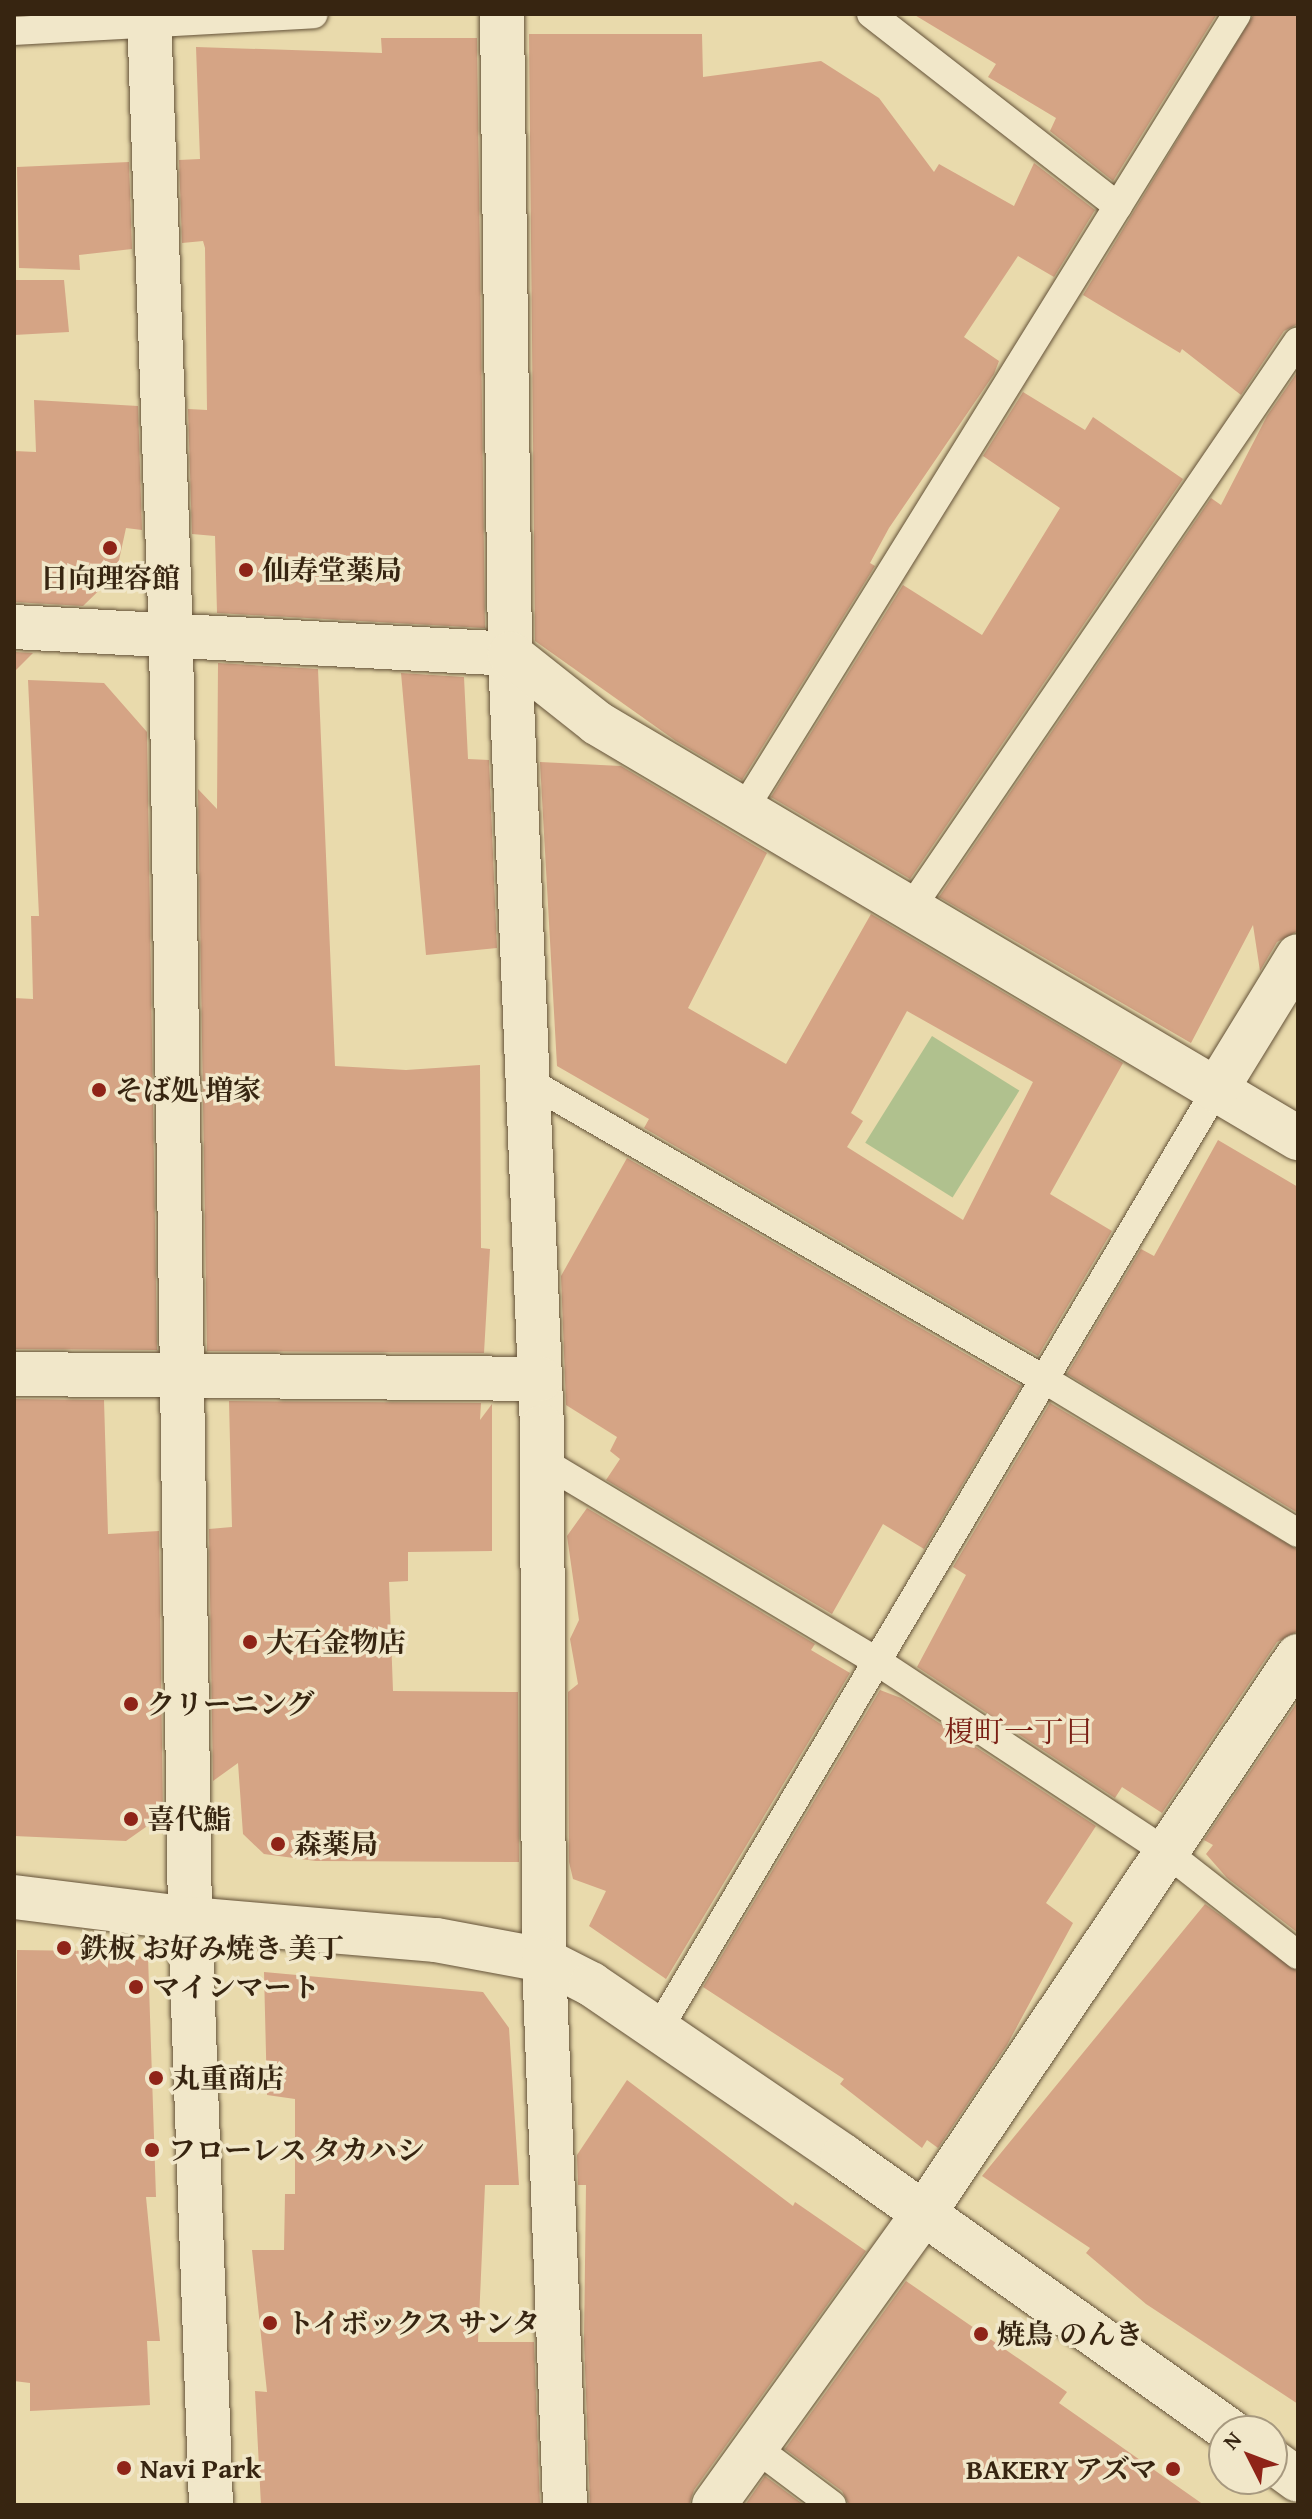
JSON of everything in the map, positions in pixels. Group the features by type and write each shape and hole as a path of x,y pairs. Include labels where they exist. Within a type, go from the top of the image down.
{"street":[{"path":"502,14 510,654 540,1379 544,1960 565,2505"},
{"path":"149,20 171,637 185,1376 190,1919 211,2505"},
{"path":"14,627 510,654 597,723 1298,1138"},
{"path":"1216,1090 1298,956"},
{"path":"14,1374 540,1379"},
{"path":"714,2505 924,2213 1298,1656"},
{"path":"14,1897 190,1919 436,1940 544,1960 658,2030 924,2213 1208,2415"}],"lane":[{"path":"14,31 149,20 314,14"},
{"path":"871,14 1118,206"},
{"path":"744,809 1237,14"},
{"path":"911,908 1298,341"},
{"path":"528,1081 1047,1381 1298,1533"},
{"path":"658,2030 1047,1381 1216,1090"},
{"path":"542,1461 878,1662 1166,1852 1298,1955"},
{"path":"756,2448 832,2505"}],"green space":[{"path":"932,1036 1019,1091 953,1197 865,1143"}],"building":[{"path":"913,14 1217,14 1113,181 1050,131 1056,118 988,77 996,64"},
{"path":"1254,14 1298,14 1298,324 1284,331 1241,395 1182,349 1180,353 1083,295"},
{"path":"529,34 702,34 703,77 821,61 879,98 934,172 939,164 1014,206 1034,163 1095,210 1054,277 1018,256 964,337 999,361 994,374 889,528 870,563 875,566 742,780 676,741 535,641"},
{"path":"381,38 477,38 485,628 217,613 215,536 192,534 188,409 207,410 205,248 203,241 182,243 179,160 200,159 196,47 382,53"},
{"path":"129,162 132,249 79,255 80,270 19,268 17,167"},
{"path":"14,280 64,280 69,332 14,335"},
{"path":"1298,371 1298,931 1277,942 1260,971 1253,925 1191,1043 939,897 1211,498 1221,505 1267,416"},
{"path":"1023,392 1085,430 1093,417 1183,479 910,879 771,797 903,585 982,635 1060,508 983,456"},
{"path":"34,400 138,406 142,530 126,528 116,574 83,606 14,602 14,451 36,452"},
{"path":"14,652 33,653 14,672"},
{"path":"218,663 318,669 335,1066 406,1070 480,1065 481,1248 490,1249 484,1353 207,1351 198,789 217,809"},
{"path":"401,673 464,677 468,759 489,760 497,948 426,955"},
{"path":"28,680 104,683 147,732 157,1350 14,1349 14,998 33,999 31,916 39,916"},
{"path":"540,762 621,766 767,853 688,1008 786,1064 871,914 1123,1063 1050,1194 1112,1231 1038,1356 644,1128 649,1119 557,1066","holes":["907,1011 1033,1082 963,1220 847,1147 863,1121 851,1113"]},
{"path":"1218,1140 1298,1187 1298,1513 1067,1374 1141,1249 1154,1256"},
{"path":"627,1158 1021,1386 924,1549 883,1524 832,1614 606,1480 620,1459 610,1451 617,1437 566,1405 561,1276"},
{"path":"14,1399 104,1400 108,1534 159,1531 163,1815 126,1841 14,1836"},
{"path":"229,1401 481,1403 480,1420 492,1404 492,1551 408,1552 408,1581 389,1582 393,1691 518,1692 519,1862 316,1861 264,1854 243,1834 238,1763 213,1781 209,1529 232,1527"},
{"path":"1050,1403 1298,1550 1298,1631 1277,1642 1162,1813 1122,1787 1115,1798 917,1667 966,1575 953,1567"},
{"path":"587,1508 815,1644 811,1650 850,1673 666,1979 589,1926 606,1891 573,1879 569,1862 568,1692 578,1684 570,1639 579,1620 567,1536"},
{"path":"880,1690 901,1698 1096,1826 1046,1903 1073,1923 1007,2045 938,2148 927,2140 922,2148 840,2084 844,2079 703,1987"},
{"path":"1298,1701 1298,1933 1227,1878 1206,1854 1213,1845 1204,1840"},
{"path":"1205,1904 1298,1972 1298,2404 1146,2304 1086,2253 1090,2248 982,2176"},
{"path":"17,1950 88,1951 89,1959 148,1956 156,2197 146,2197 160,2341 147,2341 150,2405 30,2411 30,2383 14,2381"},
{"path":"264,1972 483,1992 509,2028 519,2185 485,2185 478,2342 534,2342 540,2505 261,2505 255,2391 267,2392 252,2250 284,2250 285,2194 295,2194 295,2099 267,2095"},
{"path":"627,2080 793,2206 795,2202 866,2251 694,2490 689,2505 590,2505 584,2341 586,2185 578,2185 577,2155"},
{"path":"906,2281 1067,2392 1059,2403 1204,2505 849,2505 842,2491 785,2449"},
{"path":"765,2476 804,2505 745,2505"}],"place":[{"name":"日向理容館","path":"110,548"},
{"name":"仙寿堂薬局","path":"246,570"},
{"name":"そば処 増家","path":"99,1090"},
{"name":"大石金物店","path":"250,1642"},
{"name":"クリーニング","path":"131,1704"},
{"name":"喜代鮨","path":"131,1819"},
{"name":"森薬局","path":"278,1844"},
{"name":"鉄板 お好み焼き 美丁","path":"64,1948"},
{"name":"マインマート","path":"136,1987"},
{"name":"丸重商店","path":"156,2078"},
{"name":"フローレス タカハシ","path":"152,2150"},
{"name":"トイボックス サンタ","path":"270,2323"},
{"name":"焼鳥 のんき","path":"981,2334"},
{"name":"Navi Park","path":"124,2468"},
{"name":"BAKERY アズマ","path":"1173,2469"}],"district":[{"name":"榎町一丁目","path":"1019,1731"}]}
